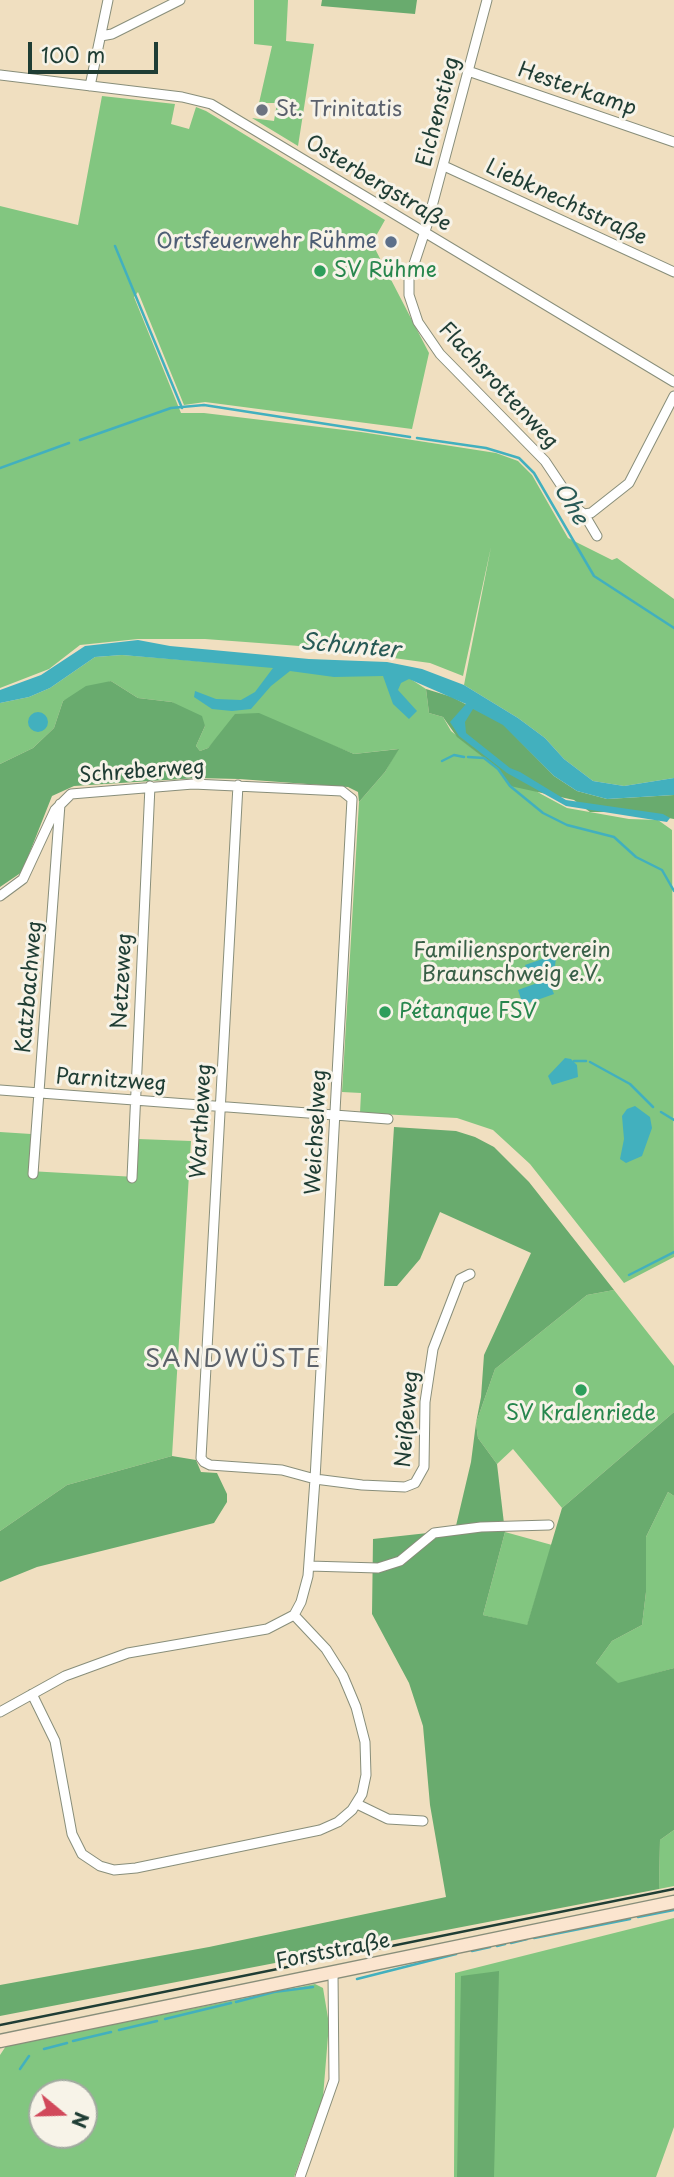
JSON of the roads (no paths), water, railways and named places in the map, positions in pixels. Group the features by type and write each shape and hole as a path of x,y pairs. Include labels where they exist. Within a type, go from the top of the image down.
{"main road":[{"name":"Forststraße","path":"0,2041 674,1902"}],"street":[{"path":"90,86 108,0"},
{"path":"101,36 112,34 180,0"},
{"name":"Eichenstieg","path":"424,233 487,0"},
{"name":"Hesterkamp","path":"468,71 674,142"},
{"name":"Osterbergstraße","path":"0,75 183,97 211,104 673,381"},
{"name":"Liebknechtstraße","path":"443,166 674,272"},
{"name":"Flachsrottenweg","path":"424,233 408,285 412,306 425,335 545,461 597,536"},
{"path":"584,514 591,513 629,483 674,396"},
{"name":"Schreberweg","path":"0,896 23,879 60,804 71,794 150,786 238,785 342,791"},
{"name":"Wartheweg","path":"201,1458 238,785"},
{"name":"Netzeweg","path":"132,1178 150,786"},
{"name":"Weichselweg","path":"294,1615 304,1594 309,1566 315,1479 353,804 350,795 342,791"},
{"name":"Katzbachweg","path":"33,1174 60,804"},
{"name":"Parnitzweg","path":"0,1090 388,1119"},
{"name":"Neißeweg","path":"201,1458 210,1465 282,1470 315,1479 399,1487 419,1480 424,1467 425,1402 433,1349 460,1279 470,1274"},
{"path":"309,1566 377,1568 400,1561 434,1533 481,1527 549,1525"},
{"path":"0,1712 32,1694 65,1676 128,1653 267,1629 294,1615 332,1658 356,1707 367,1765 365,1784 357,1804 338,1822 320,1830 148,1866 121,1870 100,1866 88,1859 75,1842 55,1741 32,1694"},
{"path":"357,1804 388,1819 423,1821"},
{"path":"300,2177 334,2080 333,1973"}],"water":[{"path":"138,640 170,646 309,659 387,662 422,669 464,685 518,718 593,781 624,786 674,778 674,795 607,799 577,791 554,776 503,725 473,709 465,722 466,733 510,768 566,800 663,814 670,818 667,822 566,806 507,773 459,736 450,722 466,704 409,679 401,683 398,690 417,711 409,719 393,704 383,676 334,677 290,671 271,686 251,709 232,711 212,709 194,697 195,691 216,699 241,700 255,692 273,668 122,655 95,657 50,688 29,697 0,703 0,690 41,675 85,646"},
{"path":"38,712 45,715 48,722 45,729 38,732 31,729 28,722 31,715"},
{"path":"551,956 556,958 555,966 529,975 525,965"},
{"path":"548,979 554,994 523,1005 518,990"},
{"path":"565,1058 571,1059 577,1065 578,1077 552,1085 548,1076"},
{"path":"635,1106 650,1117 652,1128 642,1156 626,1163 620,1159 624,1139 622,1116 627,1109"}],"waterway":[{"path":"115,246 182,408"},
{"name":"Ohe","path":"80,440 171,408 204,405 410,437"},
{"name":"Ohe","path":"417,438 486,448 519,458 534,473 594,576 674,628"},
{"name":"Ohe","path":"0,468 69,443"},
{"path":"442,761 454,755 464,757"},
{"path":"468,757 484,758 498,769 510,786 543,813 567,825 614,837 636,857 662,870 674,891"},
{"path":"574,1061 586,1061"},
{"path":"590,1062 630,1084 653,1107"},
{"path":"661,1112 674,1120"},
{"path":"629,1275 674,1252"},
{"path":"638,1917 674,1910"},
{"path":"534,1938 630,1919"},
{"path":"511,1943 527,1939"},
{"path":"497,1946 505,1944"},
{"path":"472,1951 490,1947"},
{"path":"357,1979 456,1954"},
{"path":"236,2002 274,1992 313,1987"},
{"path":"165,2019 231,2003"},
{"path":"119,2030 157,2021"},
{"path":"73,2041 111,2032"},
{"path":"44,2049 67,2043"},
{"path":"20,2069 29,2056"}],"railway":[{"path":"0,2025 674,1889"}],"place":[{"name":"St. Trinitatis","path":"262,110"},
{"name":"Ortsfeuerwehr Rühme","path":"391,242"},
{"name":"SV Rühme","path":"320,271"},
{"name":"Pétanque FSV","path":"385,1012"},
{"name":"SV Kralenriede","path":"581,1390"}],"district":[{"name":"SANDWÜSTE","path":"234,1360"}],"water label":[{"name":"Schunter","path":"350,647"}],"park label":[{"name":"Familiensportverein Braunschweig e.V.","path":"512,963"}]}
